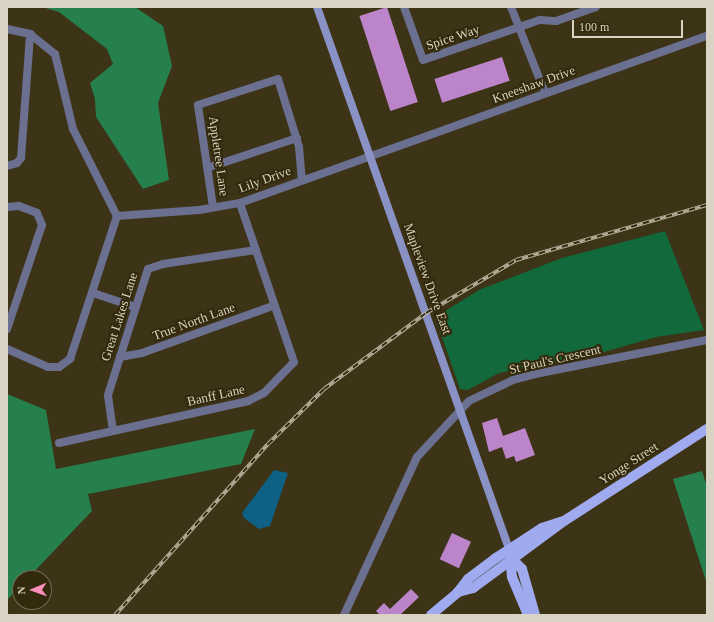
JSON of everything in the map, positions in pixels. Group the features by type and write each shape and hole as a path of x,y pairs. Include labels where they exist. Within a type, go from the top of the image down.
{"main road":[{"name":"Mapleview Drive East","path":"317,7 512,559 512,577 528,615"},
{"name":"Yonge Street","path":"458,592 473,588 564,521 707,429"},
{"name":"Yonge Street","path":"431,615 458,592 468,579 508,549 542,528 564,521"},
{"name":"Mapleview Drive East","path":"512,559 522,569 535,615"}],"street":[{"name":"Spice Way","path":"404,7 423,60 522,28"},
{"path":"512,7 522,28 545,93"},
{"path":"522,28 540,20 556,21 596,7"},
{"path":"7,29 30,34 55,54 73,129 117,216 93,293 70,359 59,367 48,367 7,349"},
{"path":"7,166 17,163 21,158 30,34"},
{"name":"Kneeshaw Drive","path":"370,156 707,36"},
{"name":"Appletree Lane","path":"213,207 198,104 278,79 297,138 302,180"},
{"path":"207,168 297,138"},
{"name":"Lily Drive","path":"117,216 240,203 370,156"},
{"name":"Banff Lane","path":"59,443 248,401 264,393 294,362 240,203"},
{"path":"7,207 19,206 37,213 42,225 7,329"},
{"name":"Great Lakes Lane","path":"113,431 107,401 146,273 152,267 256,250"},
{"path":"93,293 135,307"},
{"name":"True North Lane","path":"120,357 142,353 275,306"},
{"name":"St Paul's Crescent","path":"344,615 417,457 469,402 513,380 707,340"}],"green space":[{"path":"42,7 135,7 163,26 172,66 158,103 169,180 143,189 96,117 95,99 90,83 113,64 107,49 59,12"},
{"path":"665,231 704,330 656,337 604,352 499,373 468,390 460,389 435,317 481,289 562,258"},
{"path":"7,394 46,410 56,469 255,429 241,464 88,494 92,511 36,570 12,570 12,595 7,600"},
{"path":"702,471 707,487 707,584 673,479"}],"water":[{"path":"274,470 288,473 270,526 259,529 244,518 242,513"}],"building":[{"path":"387,7 418,102 390,111 359,16"},
{"path":"502,57 510,81 442,103 434,79"},
{"path":"497,418 503,436 525,428 535,455 516,462 514,456 506,459 502,447 489,452 482,423"},
{"path":"452,533 471,542 459,568 440,559"},
{"path":"411,589 419,597 400,615 380,615 376,611 384,603 390,609"}],"railway":[{"path":"115,615 268,444 324,389 426,313 516,260 707,205"}]}
